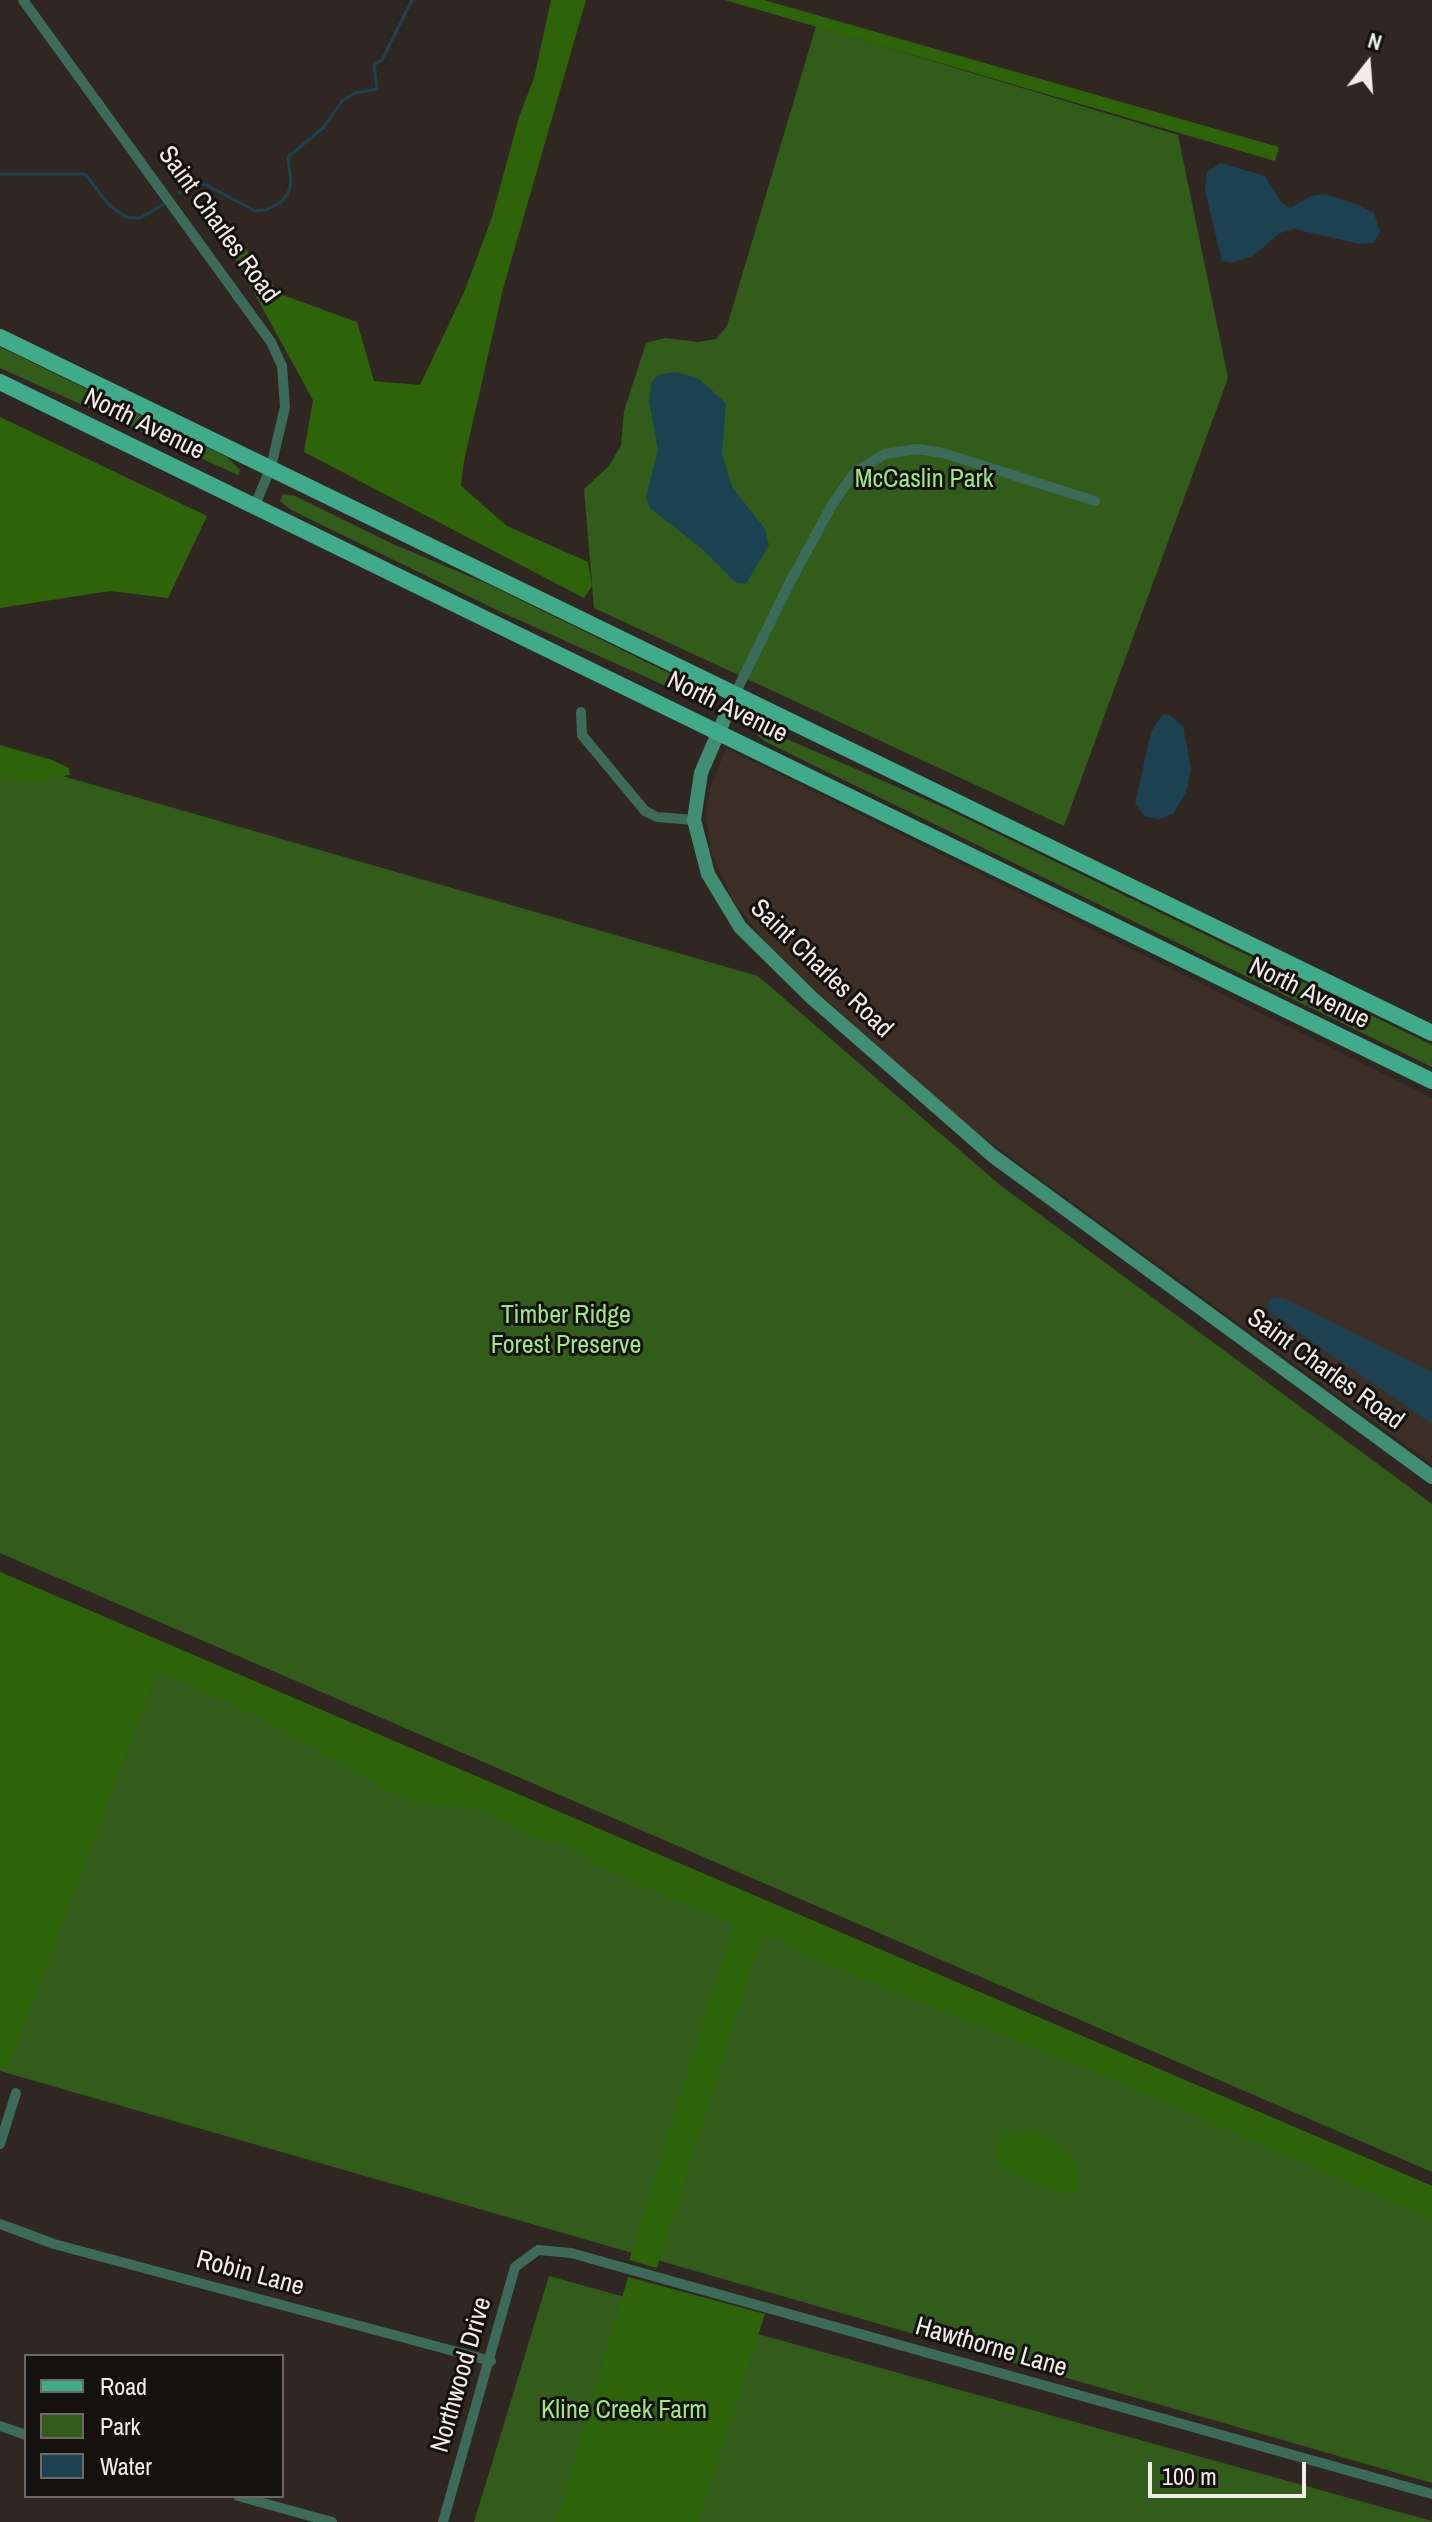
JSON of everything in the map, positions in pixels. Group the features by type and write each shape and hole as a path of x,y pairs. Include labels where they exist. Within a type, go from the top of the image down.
{"main road":[{"name":"North Avenue","path":"0,337 1432,1033"},
{"name":"North Avenue","path":"0,382 1432,1081"}],"street":[{"name":"Saint Charles Road","path":"23,0 271,342 286,385 285,407 271,467 255,505"},
{"name":"Saint Charles Road","path":"1095,501 943,453 917,449 885,454 855,472 832,505 790,582 718,730 698,786 694,820 708,874 726,909 757,946 993,1156 1432,1477"},
{"path":"581,712 582,735 645,811 657,817 694,820"},
{"path":"0,2144 16,2093"},
{"name":"Robin Lane","path":"0,2224 54,2244 491,2361"},
{"name":"Northwood Drive","path":"443,2522 491,2361 515,2267 538,2250"},
{"name":"Hawthorne Lane","path":"538,2250 571,2253 1432,2494"},
{"path":"0,2426 24,2434"},
{"path":"245,2498 332,2522"}],"shaded area":[{"path":"726,748 1432,1098 1432,1464 973,1130 778,957 733,901 710,849 706,813 710,789"}],"green space":[{"path":"551,0 586,0 503,289 461,486 507,526 588,562 592,586 584,598 304,452 313,400 225,240 236,236 280,294 357,322 374,381 420,385 465,290 492,217 519,117 534,78"},
{"path":"725,0 764,0 1279,147 1275,161"},
{"name":"McCaslin Park","path":"816,26 1178,135 1228,378 1064,826 594,608 584,489 609,466 621,445 624,411 646,343 665,338 698,342 716,339 727,326"},
{"path":"0,347 227,457 240,470 238,475 0,368"},
{"path":"0,417 207,516 168,598 110,591 0,608"},
{"path":"283,494 295,496 393,544 490,585 679,678 700,694 697,700 501,612 291,510 280,501"},
{"path":"757,726 945,808 1432,1045 1432,1067 764,741 754,732"},
{"path":"0,745 52,760 69,768 70,775 27,782 0,775"},
{"name":"Timber Ridge Forest Preserve","path":"0,758 758,976 1000,1185 1432,1504 1432,2172 0,1553"},
{"path":"0,1572 1432,2186 1432,2483 0,2071"},
{"path":"0,1572 1432,2186 1432,2219 1109,2078 804,1955 780,1940 762,1936 657,2268 629,2260 734,1925 599,1867 572,1847 534,1837 482,1809 423,1804 395,1794 252,1714 157,1671 8,2068 0,2066"},
{"path":"1032,2130 1068,2151 1078,2170 1078,2191 1056,2191 1002,2169 997,2159 1001,2136"},
{"name":"Kline Creek Farm","path":"549,2276 1432,2521 1432,2522 474,2522"},
{"path":"628,2277 765,2314 698,2522 557,2522"}],"water":[{"path":"1221,163 1265,176 1281,202 1290,208 1312,196 1324,194 1354,203 1374,213 1380,232 1373,243 1360,244 1294,229 1280,233 1253,256 1231,263 1222,261 1205,191 1207,172"},
{"path":"676,372 699,379 726,403 722,454 732,487 765,529 769,545 746,584 736,583 701,548 650,508 646,497 658,450 649,401 651,383 658,375"},
{"path":"1163,714 1170,715 1183,726 1191,769 1186,792 1174,813 1160,819 1146,817 1135,804 1151,732"},
{"path":"1271,1298 1283,1298 1432,1372 1432,1424 1270,1313 1267,1305"}],"waterway":[{"path":"179,193 194,182 203,183 255,211 266,210 281,202 288,194 291,182 288,157 324,127 342,101 355,93 377,89 374,65 382,60 412,0"},
{"path":"0,174 85,174 109,205 126,217 140,218 164,204"}]}
